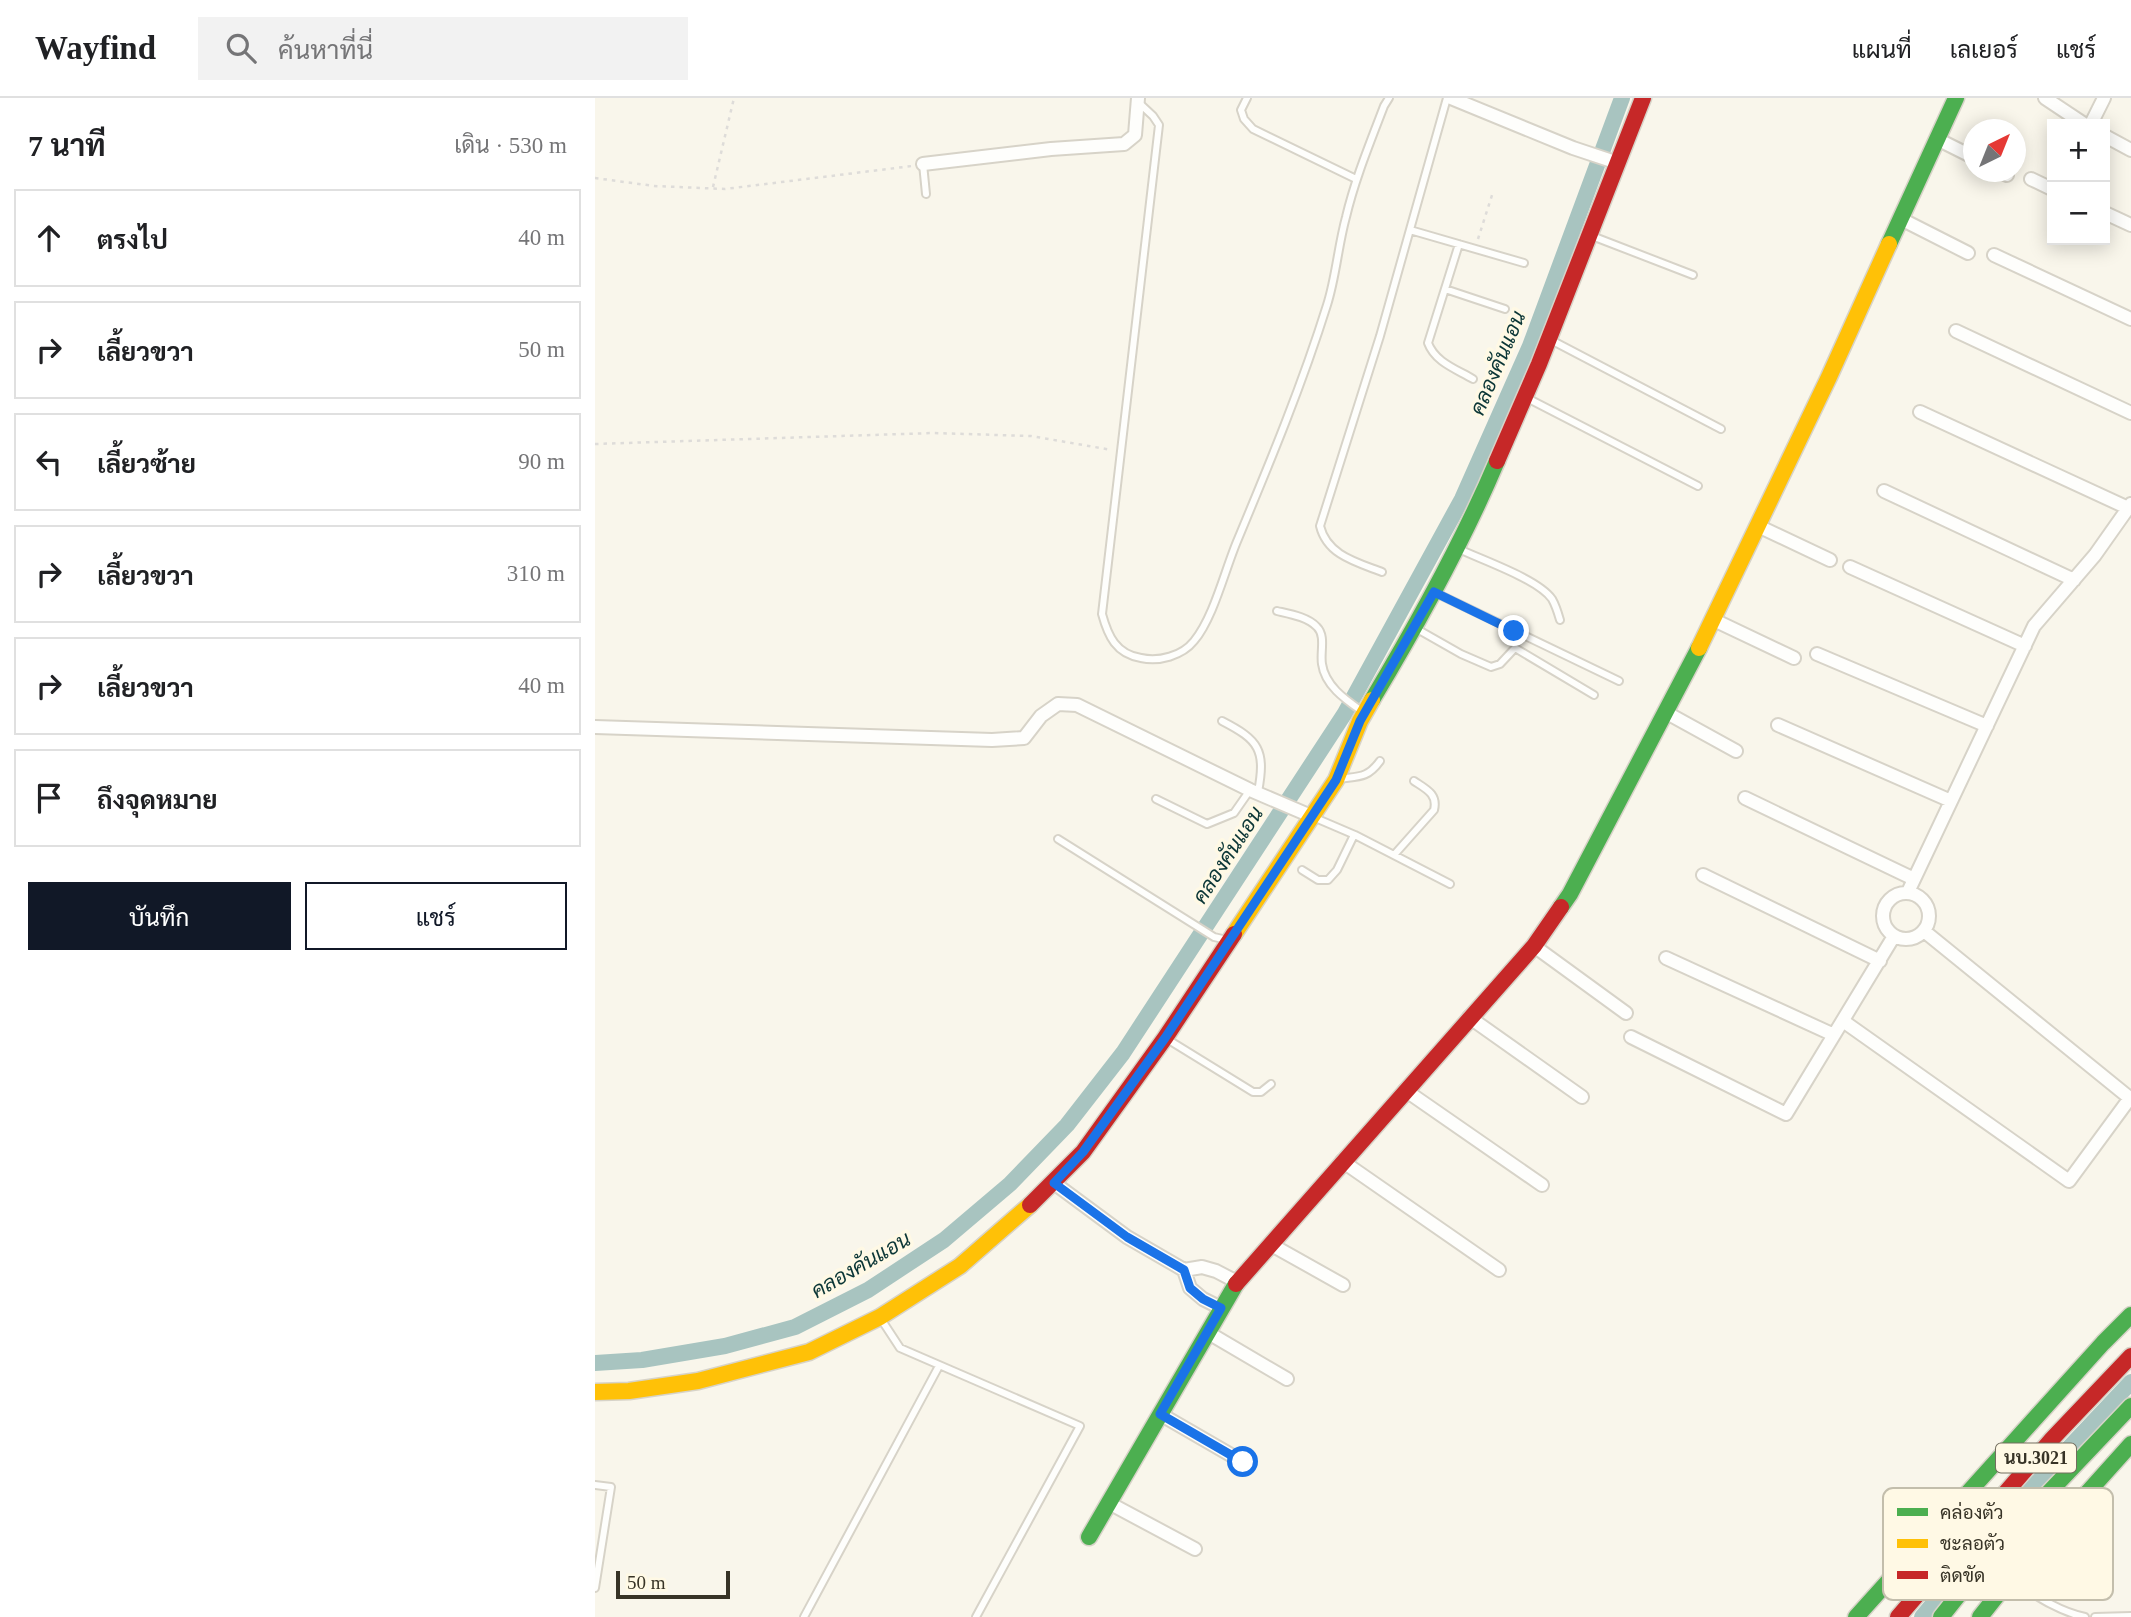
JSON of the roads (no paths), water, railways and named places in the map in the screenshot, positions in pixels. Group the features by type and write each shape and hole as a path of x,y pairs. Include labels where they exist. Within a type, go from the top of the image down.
{"street":[{"path":"1449,98 1573,148 1613,161"},
{"path":"595,1392 629,1391 698,1381 760,1367 809,1352 880,1317 960,1266 1021,1214 1083,1152 1231,941 1336,780 1359,710 1415,628 1480,501 1590,236 1613,161 1643,98"},
{"path":"1089,1537 1237,1282 1534,946 1570,894 1714,620 1956,98"},
{"path":"2045,98 2076,119"},
{"path":"2094,119 2104,98"},
{"path":"923,164 1051,149 1124,144 1135,135 1138,100"},
{"path":"1937,139 1963,153"},
{"path":"2110,139 2131,150"},
{"path":"2031,179 2047,187"},
{"path":"2110,215 2131,225"},
{"path":"1901,219 1968,253"},
{"path":"1994,255 2131,319"},
{"path":"1956,331 2131,413"},
{"path":"1908,892 2035,626 2095,555 2130,506 1920,412"},
{"path":"1884,491 2074,580"},
{"path":"1758,526 1830,560"},
{"path":"1850,567 2025,646"},
{"path":"1714,620 1794,658"},
{"path":"1817,654 1987,726"},
{"path":"595,727 992,740 1024,737 1041,716 1058,704 1077,705 1311,816"},
{"path":"1667,713 1736,751"},
{"path":"1778,725 1951,800"},
{"path":"1745,798 1914,879"},
{"path":"1703,875 1879,961"},
{"path":"1908,892 1926,903 1929,917 1924,931 1910,939 1894,936 1884,924 1884,908 1893,896 1908,892"},
{"path":"1843,1021 2069,1181 2130,1098 1924,931"},
{"path":"1631,1037 1786,1114 1894,936"},
{"path":"1534,946 1626,1013"},
{"path":"1666,958 1834,1035"},
{"path":"1469,1017 1582,1097"},
{"path":"1405,1090 1542,1185"},
{"path":"1342,1161 1499,1270"},
{"path":"1054,1183 1127,1237 1184,1270 1202,1267 1237,1282"},
{"path":"1270,1244 1343,1285"},
{"path":"1184,1270 1190,1288 1203,1299 1221,1308"},
{"path":"1973,1488 2131,1315"},
{"path":"1207,1332 1287,1378"},
{"name":"นบ.3021","path":"2009,1488 2131,1356"},
{"name":"นบ.3021","path":"2053,1488 2131,1406"},
{"path":"1160,1414 1243,1462"},
{"path":"2092,1488 2131,1444"},
{"path":"1109,1503 1195,1549"},
{"path":"1858,1616 1883,1588"},
{"name":"นบ.3021","path":"1898,1617 1912,1600"},
{"name":"นบ.3021","path":"1941,1617 1955,1600"},
{"path":"1980,1617 1993,1600"}],"lane":[{"path":"1247,98 1241,110 1244,119 1253,128 1356,179"},
{"path":"1138,100 1159,125 1102,614 1106,630 1114,644 1127,655 1145,659 1164,658 1181,653 1193,643 1205,625 1312,351 1328,301 1356,179 1389,98"},
{"path":"1382,572 1332,550 1320,526 1380,336 1449,98"},
{"path":"923,164 926,194"},
{"path":"1411,230 1524,263"},
{"path":"1590,236 1693,275"},
{"path":"1459,244 1428,343 1431,352 1442,362 1473,379"},
{"path":"1445,289 1505,309"},
{"path":"1549,339 1721,429"},
{"path":"1525,397 1698,486"},
{"path":"1457,548 1515,574 1545,591 1557,608 1560,620"},
{"path":"1434,592 1619,681"},
{"path":"1277,611 1316,625 1322,633 1322,664 1327,678 1335,690 1359,710"},
{"path":"1415,628 1461,654 1491,667 1500,664 1515,648 1594,695"},
{"path":"1156,799 1207,824 1234,813 1258,792 1262,771 1259,752 1246,733 1222,721"},
{"path":"1336,780 1363,777 1373,771 1380,761"},
{"path":"1394,855 1434,810 1436,803 1430,792 1413,781"},
{"path":"1311,816 1450,884"},
{"path":"1302,870 1318,880 1328,880 1337,870 1354,835"},
{"path":"1058,839 1215,937 1231,941"},
{"path":"1165,1038 1253,1092 1261,1092 1271,1084"},
{"path":"880,1317 900,1348 1080,1426 976,1617"},
{"path":"804,1617 939,1366"},
{"path":"595,1485 611,1487 595,1588"},
{"path":"2043,1600 2069,1613 2085,1617"},
{"path":"2095,1617 2131,1616"}],"waterway":[{"name":"คลองคันแอน","path":"595,1363 642,1360 725,1346 795,1327 868,1290 944,1240 1010,1184 1067,1125 1123,1053 1345,713 1462,499 1530,346 1622,98"},
{"path":"2031,1488 2131,1382"},
{"path":"1922,1617 1936,1600"}]}
